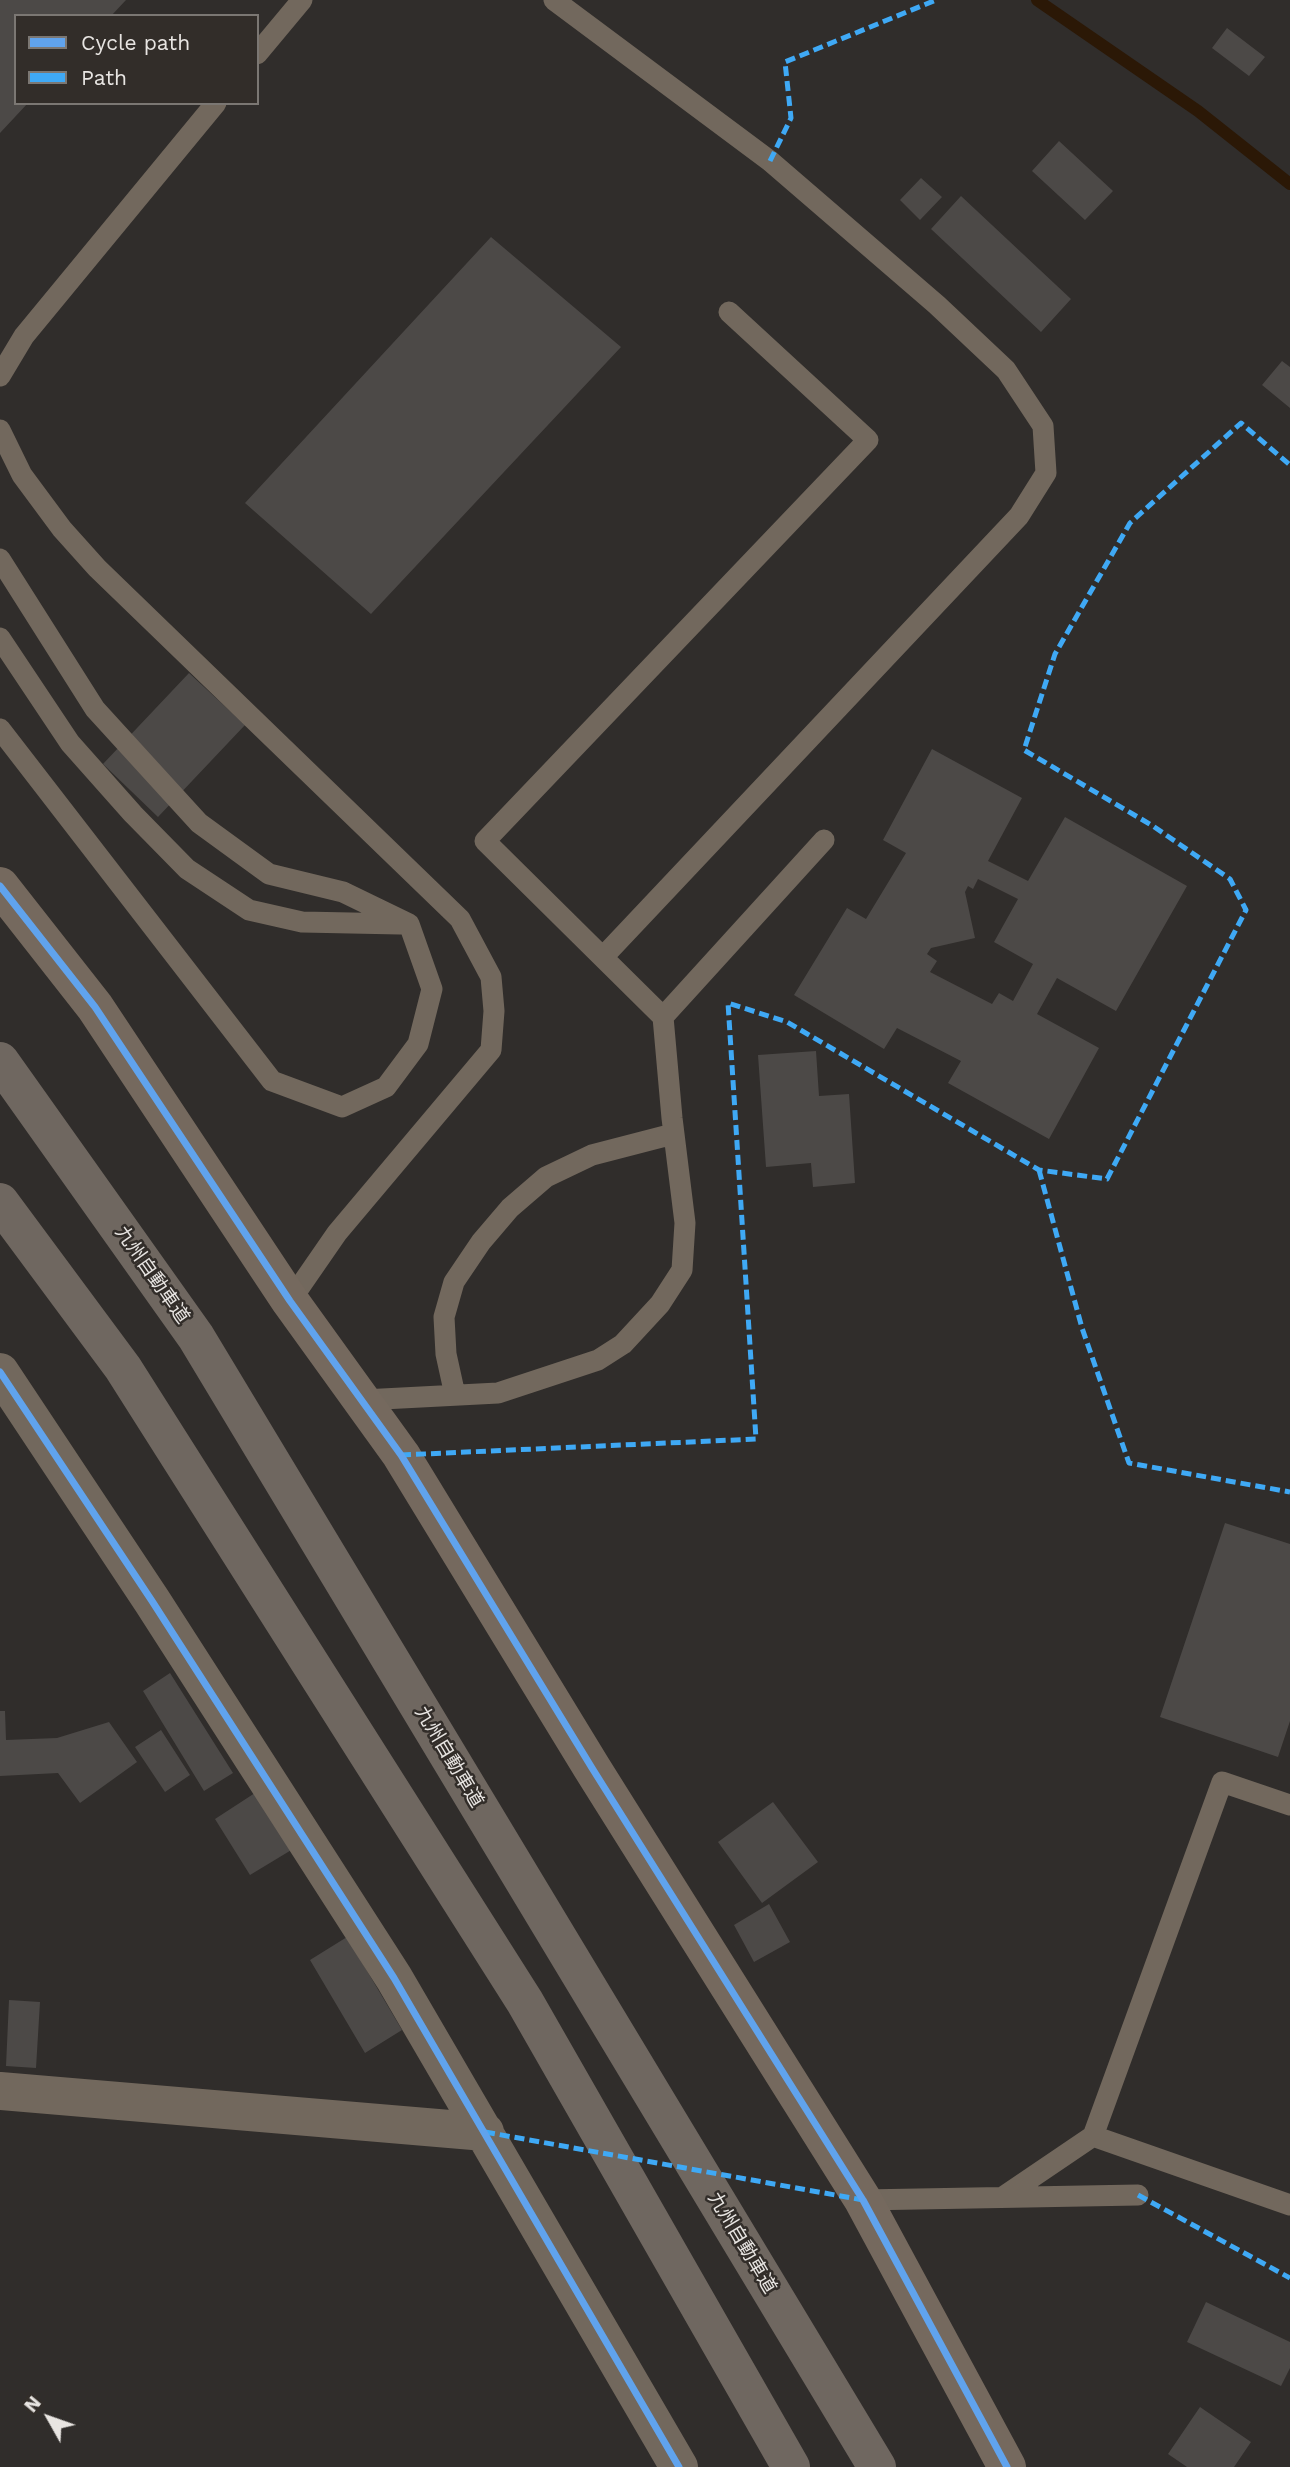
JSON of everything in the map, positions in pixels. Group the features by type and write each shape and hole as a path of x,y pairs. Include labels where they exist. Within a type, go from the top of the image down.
{"highway":[{"name":"九州自動車道","path":"0,1061 196,1337 877,2467"},
{"path":"0,1202 123,1368 525,2002 791,2467"}],"street":[{"path":"0,886 95,1007 290,1301 401,1455 592,1769 863,2200 1007,2467"},
{"path":"0,1373 152,1601 394,1978 679,2467"},
{"path":"0,2091 485,2132"}],"lane":[{"path":"259,52 302,0"},
{"path":"554,0 770,161 937,305 1006,370 1043,426 1046,473 1019,516 603,957"},
{"path":"0,376 24,336 214,105"},
{"path":"363,1400 498,1393 598,1360 623,1344 660,1304 682,1270 685,1223 673,1134 663,1017 485,841 868,440 729,312"},
{"path":"0,430 22,475 71,539 117,587 460,919 491,977 494,1011 491,1050 337,1233 290,1301"},
{"path":"0,559 95,709 199,823 269,874 343,892 409,924 432,989 418,1044 386,1087 342,1107 272,1081 0,729"},
{"path":"0,638 70,743 133,814 187,869 249,910 302,922 409,924"},
{"path":"663,1017 824,840"},
{"path":"455,1395 446,1354 444,1317 454,1282 481,1242 510,1208 546,1177 592,1155 673,1134"},
{"path":"1003,2197 1093,2136 1222,1782 1290,1805"},
{"path":"1093,2136 1290,2204"},
{"path":"863,2200 1138,2194"}],"building":[{"path":"0,0 126,0 113,14 14,14 14,105 26,105 0,133"},
{"path":"1227,28 1265,57 1249,76 1212,48"},
{"path":"1059,141 1113,191 1085,220 1032,171"},
{"path":"921,178 942,197 920,220 900,200"},
{"path":"961,196 1071,299 1041,332 931,229"},
{"path":"491,237 621,347 371,614 245,503"},
{"path":"1282,361 1290,367 1290,408 1262,385"},
{"path":"189,673 245,725 158,817 103,764"},
{"path":"932,749 1022,798 988,861 1028,881 1065,817 1187,886 1116,1011 1057,978 1037,1014 1099,1048 1049,1139 948,1083 961,1061 897,1028 884,1049 794,995 847,908 866,919 906,853 883,840","holes":["978,879 1018,899 994,942 1033,964 1013,1001 999,993 992,1004 930,972 937,961 927,954 931,948 975,938 965,892 968,886 973,889"]},
{"path":"816,1051 819,1096 849,1094 855,1183 813,1187 811,1163 766,1167 758,1055"},
{"path":"1225,1523 1290,1544 1290,1721 1278,1757 1160,1717"},
{"path":"170,1673 233,1773 204,1791 143,1691"},
{"path":"0,1711 5,1711 6,1740 57,1738 109,1722 137,1762 80,1803 58,1773 0,1776"},
{"path":"161,1730 190,1775 165,1792 135,1747"},
{"path":"258,1791 293,1849 250,1875 215,1819"},
{"path":"773,1802 818,1862 762,1903 718,1842"},
{"path":"769,1904 790,1942 754,1962 734,1925"},
{"path":"347,1937 402,2030 365,2053 310,1960"},
{"path":"9,2000 40,2002 36,2068 6,2066"},
{"path":"1206,2302 1290,2342 1290,2368 1281,2386 1187,2342"},
{"path":"1200,2407 1251,2442 1234,2467 1187,2467 1168,2454"}],"waterway":[{"path":"1037,0 1198,111 1290,184"}],"marked path":[{"path":"770,161 791,118 785,62 936,0"},
{"path":"401,1455 756,1439 728,1003 787,1022 1039,1170 1107,1179 1246,910 1230,879 1153,826 1024,750 1055,654 1130,523 1241,423 1290,465"},
{"path":"1039,1170 1082,1328 1129,1463 1290,1492"},
{"path":"485,2132 863,2200"},
{"path":"1138,2195 1290,2278"}],"cycle path":[{"path":"0,886 95,1007 290,1301 401,1455 592,1768 863,2200 1007,2467"},
{"path":"0,1372 152,1601 394,1978 679,2467"}]}
